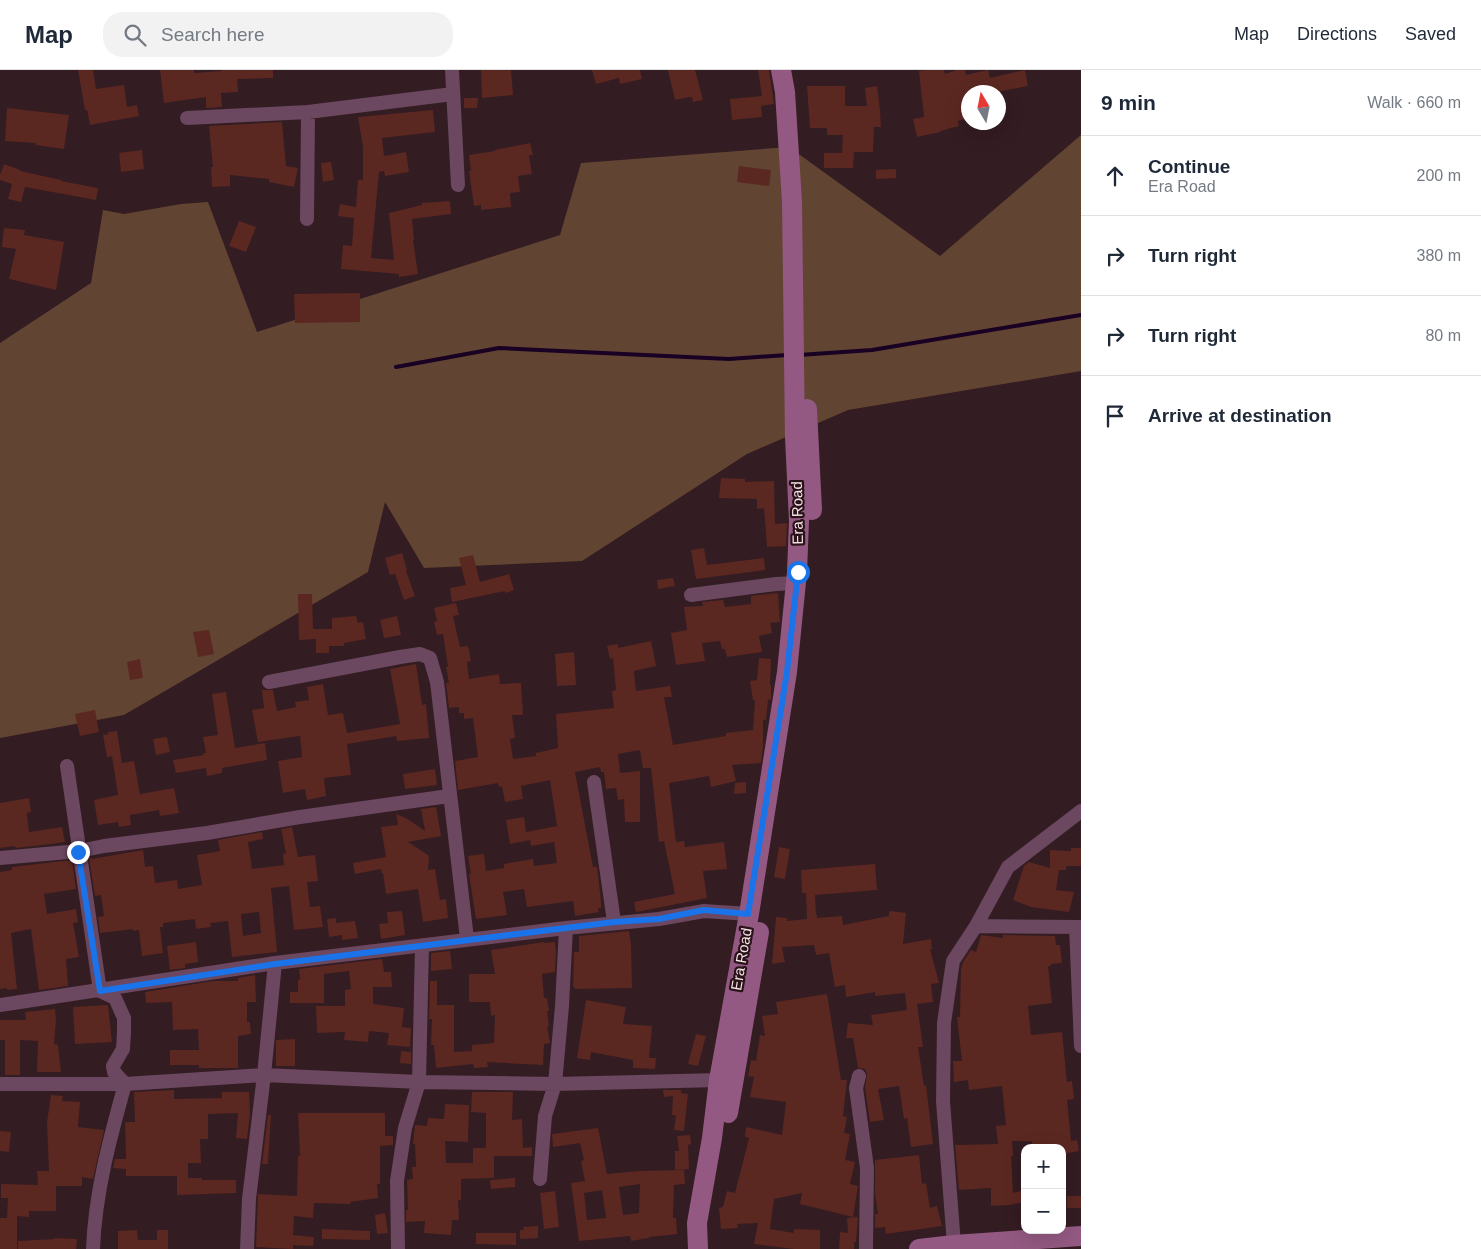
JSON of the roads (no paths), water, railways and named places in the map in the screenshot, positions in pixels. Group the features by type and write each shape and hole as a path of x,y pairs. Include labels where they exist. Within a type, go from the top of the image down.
{"main road":[{"name":"Era Road","path":"699,1249 697,1223 787,672 796,583 799,521 799,345 792,224 796,182 781,70"},
{"path":"794,70 797,87 796,182"},
{"path":"699,1249 709,1249 711,1224 766,885 806,619 812,543 811,471 799,371"},
{"path":"920,1249 1081,1236"}],"street":[{"path":"452,70 458,185"},
{"path":"187,118 308,112 453,94"},
{"path":"307,219 308,112"},
{"path":"691,595 796,583"},
{"path":"269,682 420,654 430,658 436,682 467,940"},
{"path":"66,766 100,991"},
{"path":"594,782 614,922"},
{"path":"0,858 78,852 104,846 207,833 300,817 449,796"},
{"path":"954,1245 943,1101 944,1023 953,961 976,926 1008,867 1081,811"},
{"path":"0,1005 275,964 614,922 659,919 704,910 748,914"},
{"path":"976,926 1078,927 1081,1046"},
{"path":"540,1179 545,1116 555,1084 566,928"},
{"path":"398,1249 397,1181 405,1128 419,1082 422,946"},
{"path":"247,1249 249,1199 275,964"},
{"path":"100,991 115,998 124,1018 123,1049 113,1066 114,1072 125,1084"},
{"path":"0,1084 125,1084 264,1075 419,1082 555,1084 719,1080"},
{"path":"859,1076 856,1088 867,1168 866,1249"},
{"path":"93,1249 94,1227 105,1157 125,1084"}],"waterway":[{"path":"799,355 872,350 1081,315"},
{"path":"396,367 499,348 729,359 787,355"}]}
